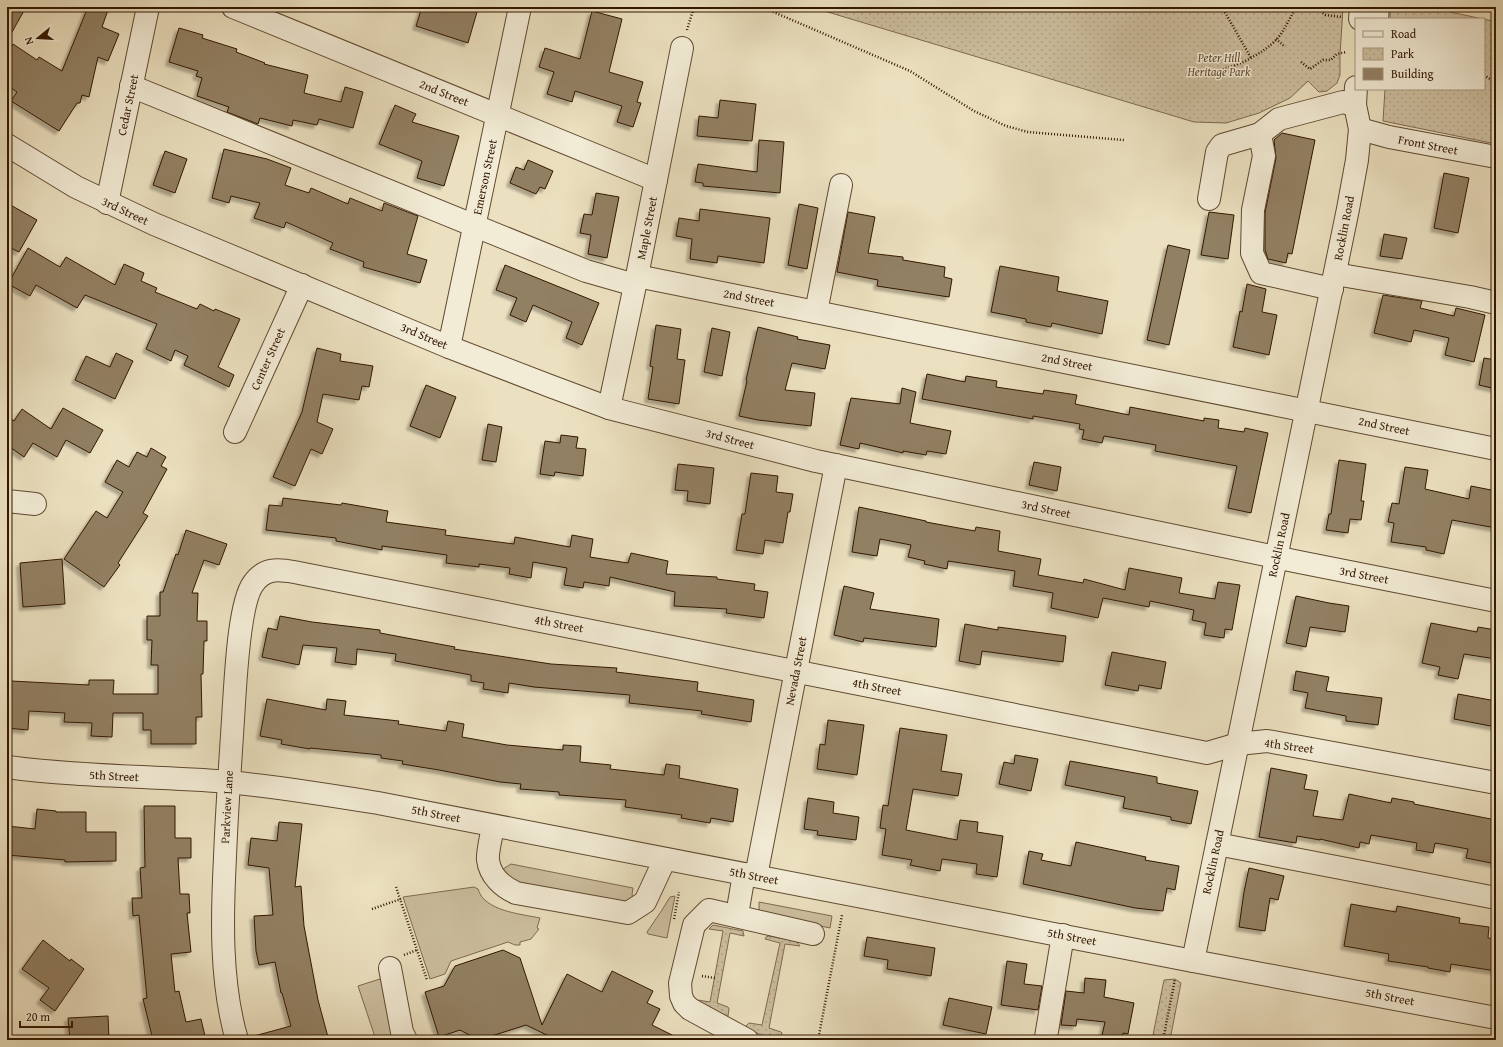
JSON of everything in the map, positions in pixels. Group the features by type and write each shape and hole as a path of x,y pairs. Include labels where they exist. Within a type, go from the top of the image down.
{"street":[{"name":"Cedar Street","path":"107,203 148,7"},
{"name":"2nd Street","path":"233,7 656,180"},
{"name":"Emerson Street","path":"449,346 520,7"},
{"name":"Maple Street","path":"609,408 636,281 682,48"},
{"name":"2nd Street","path":"131,86 586,271 816,312 1496,449"},
{"name":"Rocklin Road","path":"1360,129 1368,112 1370,90"},
{"name":"Rocklin Road","path":"1193,961 1334,282 1357,160 1360,129 1355,96"},
{"path":"1209,199 1217,152 1222,144 1260,134 1279,119 1343,102 1355,96"},
{"name":"Front Street","path":"1360,129 1389,137 1496,157"},
{"path":"1260,134 1264,156 1253,210 1252,253 1261,273 1470,297 1496,303"},
{"name":"3rd Street","path":"7,145 76,187 154,224 449,346 609,408 816,461 1496,601"},
{"path":"816,312 841,185"},
{"name":"Center Street","path":"235,432 302,285"},
{"name":"Nevada Street","path":"737,915 750,875 796,671 836,465"},
{"path":"7,501 35,504"},
{"name":"4th Street","path":"259,577 276,569 294,572 1207,753 1238,744 1267,741 1496,783"},
{"name":"Parkview Lane","path":"237,1040 233,1028 228,998 223,933 228,782 238,652 250,590 259,577"},
{"name":"5th Street","path":"7,767 39,772 228,782 317,793 665,858 1193,961 1496,1018"},
{"path":"493,826 488,860 496,878 506,889 516,893 628,913 645,902 665,858"},
{"path":"1217,844 1496,898"},
{"path":"747,1040 690,1009 684,1003 681,996 680,984 694,925 709,910 737,915 813,934"},
{"path":"1046,1037 1062,935"},
{"path":"390,968 402,1032 406,1040"}],"path":[{"path":"682,48 694,7"},
{"path":"762,7 910,71 974,110 1006,126 1028,132 1124,140"},
{"path":"1222,7 1251,58"},
{"path":"1193,72 1215,71 1251,58 1276,39 1286,27 1296,7"},
{"path":"1316,7 1325,15 1367,14"},
{"path":"1276,39 1285,47"},
{"path":"1301,62 1310,69 1323,60 1331,60 1337,54 1346,52"},
{"path":"1485,76 1496,83"},
{"path":"396,887 427,980"},
{"path":"674,923 679,892"},
{"path":"372,909 401,899"},
{"path":"818,1040 842,915"},
{"path":"1163,1040 1175,979"}],"green space":[{"name":"Peter Hill Heritage Park","path":"811,7 1343,7 1340,75 1337,83 1327,91 1319,92 1308,81 1290,98 1259,113 1226,123 1194,122"},
{"path":"1390,7 1427,7 1478,18 1390,18"},
{"path":"1485,19 1496,22 1496,144 1383,121 1385,90 1485,90"},
{"path":"511,864 633,888 633,897 622,903 512,882 503,869"},
{"path":"474,887 478,889 482,896 495,907 514,913 540,918 537,928 539,929 531,939 520,942 520,945 515,945 508,942 451,961 445,974 430,979 403,897"},
{"path":"675,896 667,938 648,934 647,932 670,897"},
{"path":"759,902 832,916 830,928 764,914 759,909"},
{"path":"713,925 743,931 744,936 730,933 717,1003 728,1007 728,1016 726,1017 696,1001 710,1002 723,931 709,929"},
{"path":"769,936 796,941 800,946 785,944 769,1028 782,1033 781,1040 771,1040 745,1027 749,1023 762,1025 780,943 765,939"},
{"path":"383,978 394,1040 376,1040 358,986"},
{"path":"1175,979 1181,983 1170,1040 1152,1040 1164,980"}],"building":[{"path":"7,7 26,7 7,41"},
{"path":"88,7 109,7 102,27 119,34 108,61 98,57 89,97 82,95 80,103 77,103 59,131 11,101 17,92 7,85 7,54 13,44 37,60 39,57 62,71"},
{"path":"422,7 462,7 477,12 468,43 416,26"},
{"path":"592,11 622,19 609,72 643,82 637,102 641,103 633,127 617,122 622,106 575,91 572,102 547,94 554,72 539,67 545,48 580,59"},
{"path":"179,28 203,35 202,38 237,49 236,52 265,63 264,64 308,75 304,93 341,102 345,87 363,92 353,128 319,119 317,125 293,120 292,126 260,118 258,124 227,112 229,107 197,96 202,78 196,76 198,71 169,62"},
{"path":"720,100 756,104 752,141 697,136 699,116 718,118"},
{"path":"395,105 416,114 412,122 459,136 444,186 417,178 422,161 379,144"},
{"path":"1282,133 1315,140 1292,254 1288,253 1286,263 1268,259 1265,250 1265,213 1276,158 1274,140"},
{"path":"759,140 784,142 780,193 703,186 703,183 695,182 698,164 757,172"},
{"path":"224,149 267,159 291,168 285,185 309,193 311,188 348,204 350,198 382,211 384,203 418,216 407,254 427,260 420,283 363,267 364,262 330,249 333,243 286,222 284,228 254,218 260,203 231,196 229,203 212,198"},
{"path":"165,151 187,159 175,193 153,185"},
{"path":"528,160 553,171 545,189 540,187 536,194 510,183 516,167 524,170"},
{"path":"1444,173 1469,178 1458,233 1434,228"},
{"path":"596,193 619,197 607,258 588,254 591,235 580,233 584,214 592,215"},
{"path":"7,203 37,220 19,252 7,246"},
{"path":"799,204 818,208 807,269 788,265"},
{"path":"700,209 770,218 764,263 718,256 717,263 690,259 692,239 676,236 679,218 699,221"},
{"path":"848,212 875,217 868,253 903,257 903,260 945,267 944,277 952,279 949,297 877,286 878,280 837,272"},
{"path":"1209,212 1234,215 1228,259 1201,255"},
{"path":"1384,234 1407,238 1402,259 1380,256"},
{"path":"1168,245 1190,250 1169,345 1147,340"},
{"path":"28,248 60,267 66,257 115,285 124,264 144,273 141,281 157,288 155,292 197,309 200,304 214,311 215,309 240,319 218,367 234,375 229,387 184,365 188,356 175,350 171,361 146,349 157,324 85,295 77,308 36,285 30,296 8,284"},
{"path":"505,265 599,303 582,345 566,338 572,322 533,305 526,322 510,315 517,298 496,290"},
{"path":"1000,266 1059,277 1057,291 1108,301 1102,334 1052,323 1051,327 1026,322 1026,319 991,312"},
{"path":"1247,284 1266,289 1262,312 1277,315 1269,355 1233,347"},
{"path":"1383,295 1422,301 1420,308 1454,316 1456,308 1485,315 1474,362 1445,355 1449,338 1414,330 1411,342 1374,333"},
{"path":"656,325 681,329 677,359 685,360 679,404 648,399 653,367 650,366"},
{"path":"758,327 798,337 797,339 830,345 825,369 792,363 785,390 815,393 811,426 758,420 739,416"},
{"path":"712,328 730,332 722,376 704,372"},
{"path":"317,348 341,354 340,361 373,366 369,387 362,386 359,400 323,394 317,422 333,429 322,454 311,449 295,486 273,477 302,412"},
{"path":"116,353 133,361 115,399 75,380 86,356 110,367"},
{"path":"1484,358 1496,360 1496,389 1479,385"},
{"path":"927,374 965,382 966,376 997,381 996,387 1043,394 1044,390 1077,395 1075,404 1129,415 1130,407 1204,421 1204,418 1219,420 1218,428 1244,432 1245,428 1268,433 1251,513 1228,508 1237,466 1155,451 1156,445 1104,436 1102,443 1082,439 1084,430 1079,429 1080,424 1033,416 1033,419 922,399"},
{"path":"426,385 456,397 440,438 410,426"},
{"path":"902,388 916,392 910,423 951,431 946,454 927,451 926,455 903,451 903,453 860,443 859,449 840,445 851,398 900,404"},
{"path":"63,408 103,430 90,453 66,440 57,457 33,443 24,457 7,445 7,416 14,421 22,409 51,429"},
{"path":"488,424 502,427 496,462 482,460"},
{"path":"561,435 578,437 576,448 586,449 583,476 555,472 554,476 540,474 545,441 560,443"},
{"path":"151,448 166,457 161,466 167,469 143,513 148,516 118,563 120,565 104,587 64,559 96,511 107,518 123,492 105,482 117,460 129,467 137,452 147,457"},
{"path":"1339,460 1366,464 1361,501 1364,501 1361,520 1350,519 1348,533 1326,530 1329,514 1331,514"},
{"path":"1034,462 1061,467 1057,491 1029,485"},
{"path":"678,464 714,468 710,504 687,501 688,491 675,490"},
{"path":"1405,467 1428,470 1425,489 1469,499 1471,486 1496,491 1496,528 1452,520 1444,554 1426,550 1426,547 1391,542 1394,523 1388,522 1392,503 1399,504"},
{"path":"751,473 778,476 776,492 793,494 790,512 788,512 783,543 765,540 763,554 736,550 742,514 745,514"},
{"path":"283,498 341,505 342,503 388,511 386,522 446,530 445,535 514,544 515,537 570,547 572,535 593,539 590,557 628,563 631,553 668,561 666,574 717,577 717,579 755,584 754,590 768,592 764,618 726,613 727,609 674,606 675,592 610,577 609,586 584,582 583,588 564,585 567,568 533,562 531,578 509,574 510,568 479,564 479,567 446,563 447,555 382,546 382,550 336,541 336,538 266,530 269,505 282,506"},
{"path":"859,507 975,531 976,527 1000,531 998,551 1041,559 1038,575 1083,583 1084,579 1125,590 1129,568 1182,578 1179,593 1215,599 1218,582 1240,585 1232,630 1225,629 1224,638 1204,635 1206,623 1192,620 1194,610 1150,601 1149,607 1103,598 1098,618 1051,608 1053,593 1013,586 1015,571 948,561 947,569 924,564 925,561 908,557 911,545 880,539 877,556 852,552"},
{"path":"186,530 227,544 219,565 204,560 192,593 198,593 197,621 207,621 207,641 204,641 203,674 201,674 202,717 196,717 196,744 151,744 151,730 143,730 143,713 113,713 112,737 91,736 92,723 64,722 65,713 29,711 28,730 7,728 11,681 89,685 89,680 114,680 113,694 158,694 158,665 151,665 152,640 147,640 147,616 160,616 160,592 163,592"},
{"path":"62,559 65,604 23,607 20,563"},
{"path":"844,586 874,593 870,609 939,619 936,647 864,638 863,642 834,635"},
{"path":"1296,596 1349,606 1345,632 1310,627 1306,647 1286,643"},
{"path":"280,616 312,622 380,630 380,633 455,647 454,649 551,664 617,668 616,672 698,682 697,691 754,700 751,722 701,714 702,711 629,703 630,695 534,687 509,683 508,693 483,689 484,683 471,681 471,675 395,661 396,654 357,649 356,665 335,662 337,648 303,645 299,665 262,657 268,628 277,630"},
{"path":"1431,623 1477,632 1478,627 1496,630 1496,659 1464,654 1458,679 1438,675 1440,667 1422,663"},
{"path":"965,624 998,630 998,627 1066,636 1063,662 982,651 980,665 959,661"},
{"path":"1112,652 1166,662 1161,689 1139,685 1138,691 1105,685"},
{"path":"1296,671 1329,677 1326,691 1382,698 1378,725 1346,721 1346,716 1305,708 1308,693 1293,690"},
{"path":"1458,694 1496,701 1496,727 1454,719"},
{"path":"267,699 326,710 327,699 346,701 344,715 399,721 398,724 446,731 448,721 464,724 462,737 507,745 563,750 563,745 581,746 580,762 611,765 610,769 664,775 666,764 680,766 679,778 738,789 733,822 711,818 710,823 681,818 682,815 625,807 626,800 559,795 559,792 520,789 521,784 500,782 402,764 403,761 381,758 381,755 310,749 281,744 282,740 260,736"},
{"path":"828,720 864,725 857,775 817,769 820,744 825,745"},
{"path":"900,728 947,735 941,771 962,774 958,796 913,789 906,830 957,840 960,820 978,822 977,832 1003,836 997,877 976,874 977,864 942,859 940,871 910,865 912,860 882,855 886,829 880,828 883,805 888,806"},
{"path":"1015,755 1038,759 1031,791 999,784 1004,762 1014,764"},
{"path":"1070,761 1157,777 1157,783 1198,791 1191,824 1171,820 1171,817 1123,808 1125,797 1065,785"},
{"path":"1271,768 1307,775 1304,789 1318,791 1313,816 1343,820 1349,794 1391,803 1392,798 1414,802 1414,804 1496,820 1496,864 1466,858 1468,849 1435,843 1433,853 1416,850 1417,843 1371,835 1369,844 1360,842 1359,848 1320,839 1297,836 1296,843 1259,837"},
{"path":"808,798 834,802 833,813 859,817 856,840 817,835 818,831 804,829"},
{"path":"144,806 175,806 175,838 191,838 191,858 178,858 180,894 189,894 190,913 187,913 191,952 171,954 175,992 179,991 186,1022 201,1019 205,1036 190,1040 153,1040 143,999 147,998 139,915 133,916 132,898 142,898 140,868 145,867"},
{"path":"37,809 56,812 86,812 86,832 116,832 116,861 65,862 65,860 7,855 7,826 35,829"},
{"path":"279,822 302,824 295,887 301,886 304,926 318,1000 328,1037 315,1040 255,1040 254,1036 291,1026 281,993 275,962 259,965 256,951 254,916 273,915 269,868 248,865 251,838 277,841"},
{"path":"1076,842 1146,857 1145,860 1179,866 1175,890 1167,888 1163,911 1135,908 1023,884 1029,851 1043,854 1041,860 1071,866"},
{"path":"1249,868 1284,876 1278,900 1270,898 1265,931 1239,927"},
{"path":"1351,904 1396,912 1397,906 1460,918 1459,923 1489,927 1488,938 1496,939 1496,971 1451,964 1450,972 1388,961 1389,954 1344,946"},
{"path":"867,937 935,948 931,976 887,969 888,960 864,956"},
{"path":"43,940 70,961 71,959 84,969 55,1011 40,1000 49,988 22,969"},
{"path":"503,950 520,958 542,1025 567,974 602,992 612,971 653,991 647,1003 660,1009 652,1025 682,1040 557,1040 526,1025 479,1040 460,1030 439,1037 425,992 444,986 455,966"},
{"path":"1007,961 1027,964 1024,984 1042,986 1038,1010 1001,1005"},
{"path":"1085,978 1106,980 1104,997 1134,1003 1128,1034 1123,1033 1122,1040 1101,1040 1105,1022 1077,1019 1076,1026 1061,1025 1066,991 1084,993"},
{"path":"949,998 992,1007 986,1034 943,1025"},
{"path":"108,1016 109,1040 70,1040 68,1018"}]}
